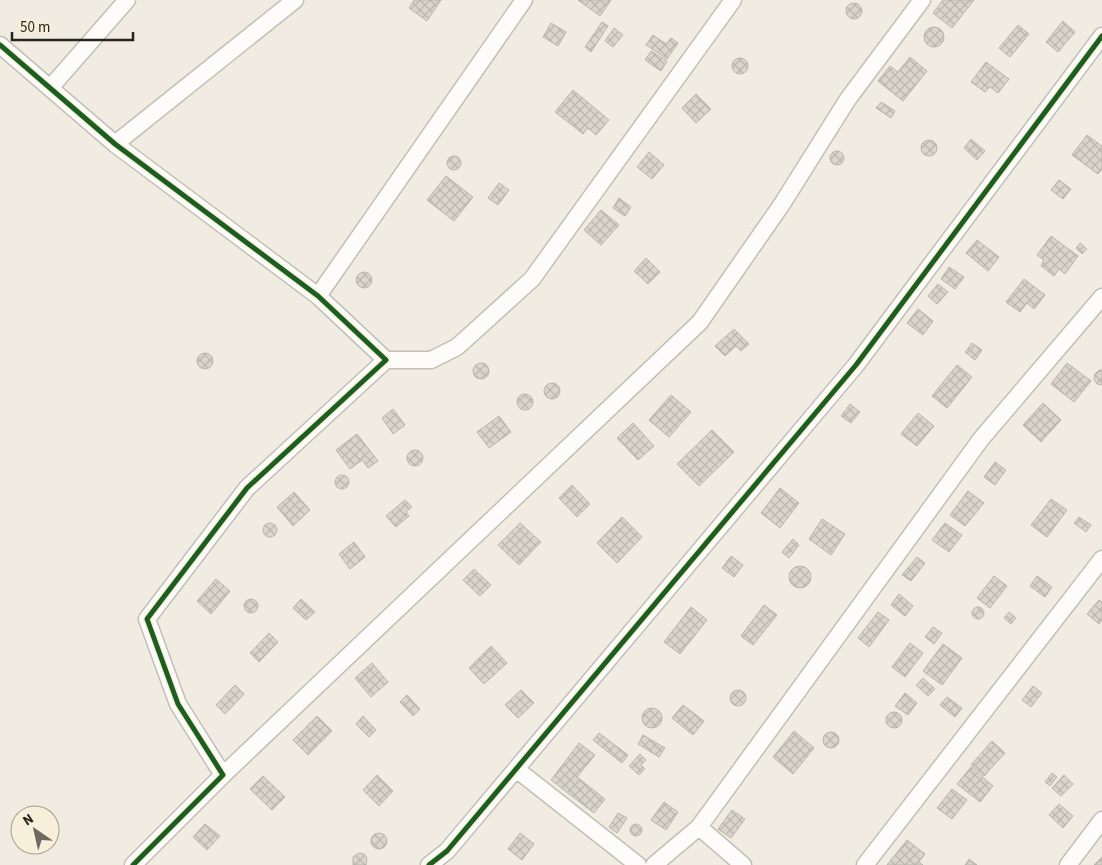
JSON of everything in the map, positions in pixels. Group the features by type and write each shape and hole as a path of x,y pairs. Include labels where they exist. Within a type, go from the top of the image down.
{"street":[{"path":"50,88 127,0"},
{"path":"115,144 295,0"},
{"path":"318,296 524,0"},
{"path":"223,775 178,704 147,619 247,488 386,360 431,360 457,347 532,279 733,0"},
{"path":"134,865 223,775 700,322 782,204 848,100 922,0"},
{"path":"429,865 447,851 856,365 1102,36"},
{"path":"0,45 115,144 318,296 386,360"},
{"path":"654,865 699,827 981,439 1102,297"},
{"path":"865,865 1102,559"},
{"path":"516,769 638,865"},
{"path":"1068,865 1102,820"},
{"path":"699,827 743,865"}],"building":[{"path":"414,0 441,0 427,21 409,8"},
{"path":"578,0 611,0 600,16"},
{"path":"943,0 974,0 952,28 933,13"},
{"path":"854,3 862,11 854,19 846,11"},
{"path":"1063,21 1075,32 1058,52 1046,42"},
{"path":"602,22 608,26 591,52 585,47"},
{"path":"551,23 566,32 558,46 543,37"},
{"path":"1018,25 1029,34 1010,57 999,48"},
{"path":"934,27 941,30 944,37 941,44 934,47 927,44 924,37 927,30"},
{"path":"614,28 623,35 613,47 605,41"},
{"path":"653,35 666,44 671,38 678,43 667,59 646,45"},
{"path":"651,51 667,61 661,71 645,60"},
{"path":"910,57 927,71 903,101 878,81 890,66 898,72"},
{"path":"740,58 746,60 748,66 746,72 740,74 734,72 732,66 734,60"},
{"path":"986,62 1009,79 998,93 990,87 985,92 971,82"},
{"path":"573,90 609,120 596,135 588,128 583,134 555,112"},
{"path":"696,94 711,109 696,123 682,108"},
{"path":"881,102 895,111 891,118 876,108"},
{"path":"1087,135 1102,146 1102,169 1098,174 1072,155"},
{"path":"971,139 985,151 977,160 964,148"},
{"path":"926,140 932,140 937,145 935,154 926,156 921,151 921,145"},
{"path":"834,151 840,151 844,158 840,165 834,165 830,161 830,155"},
{"path":"649,152 664,165 652,179 637,167"},
{"path":"451,156 457,156 461,163 457,170 451,170 447,166 447,160"},
{"path":"446,176 473,197 454,221 427,200"},
{"path":"1059,180 1071,189 1063,199 1051,190"},
{"path":"499,183 509,190 498,205 488,198"},
{"path":"619,198 631,207 625,216 613,208"},
{"path":"601,210 619,225 601,245 584,230"},
{"path":"1051,236 1078,256 1065,274 1059,269 1054,276 1041,266 1044,260 1037,255"},
{"path":"977,240 999,257 988,271 966,253"},
{"path":"1080,243 1087,249 1082,254 1076,248"},
{"path":"646,258 660,272 648,284 634,271"},
{"path":"949,267 964,277 955,289 941,279"},
{"path":"364,272 372,280 364,288 356,280"},
{"path":"1024,279 1045,295 1034,309 1027,303 1020,312 1006,302"},
{"path":"938,284 948,292 937,304 928,296"},
{"path":"918,309 933,321 923,335 907,323"},
{"path":"734,329 749,344 741,351 736,346 725,356 715,346"},
{"path":"972,343 982,350 975,360 965,352"},
{"path":"205,353 213,361 205,369 197,361"},
{"path":"481,363 489,371 481,379 473,371"},
{"path":"1067,363 1091,381 1074,402 1051,384"},
{"path":"957,365 972,377 947,408 932,396"},
{"path":"1102,370 1102,385 1097,384 1094,379 1095,374"},
{"path":"552,383 560,391 552,399 544,391"},
{"path":"525,394 533,402 525,410 517,402"},
{"path":"671,395 691,412 669,437 649,420"},
{"path":"1043,403 1061,420 1041,442 1023,425"},
{"path":"850,404 860,412 851,423 841,416"},
{"path":"393,409 405,425 393,434 382,418"},
{"path":"918,413 934,426 917,446 901,434"},
{"path":"499,416 511,432 489,448 477,432"},
{"path":"633,423 654,446 638,460 617,438"},
{"path":"712,430 734,452 699,486 677,464"},
{"path":"357,434 378,461 368,468 362,460 350,469 336,450"},
{"path":"415,450 421,452 423,458 421,464 415,466 409,464 407,458 409,452"},
{"path":"995,462 1006,470 995,485 984,477"},
{"path":"339,475 345,475 349,482 345,489 339,489 335,485 335,479"},
{"path":"572,485 590,504 577,517 559,498"},
{"path":"780,488 799,503 780,528 761,513"},
{"path":"968,491 984,503 965,526 950,515"},
{"path":"294,492 310,510 293,526 277,507"},
{"path":"1051,499 1067,510 1047,537 1031,525"},
{"path":"405,500 412,507 406,512 409,516 396,527 386,516"},
{"path":"622,517 642,537 617,563 597,543"},
{"path":"1079,517 1091,525 1086,532 1074,523"},
{"path":"822,519 845,534 831,555 809,539"},
{"path":"267,523 273,523 277,530 273,537 267,537 263,533 263,527"},
{"path":"520,523 541,542 519,565 498,545"},
{"path":"945,523 962,535 949,552 932,540"},
{"path":"793,539 799,545 789,558 782,552"},
{"path":"354,542 365,557 350,569 339,554"},
{"path":"731,556 743,565 734,577 722,568"},
{"path":"917,557 925,563 911,581 902,575"},
{"path":"796,566 804,566 811,573 811,581 804,588 796,588 789,581 789,573"},
{"path":"474,569 491,585 480,596 463,580"},
{"path":"994,576 1007,586 990,608 977,598"},
{"path":"1037,576 1052,587 1045,597 1030,586"},
{"path":"216,579 230,591 211,614 197,601"},
{"path":"899,594 913,606 905,616 891,605"},
{"path":"248,599 254,599 258,606 254,613 248,613 244,609 244,603"},
{"path":"301,599 315,612 306,620 293,608"},
{"path":"1099,600 1102,602 1102,620 1099,624 1087,614"},
{"path":"764,605 777,615 753,645 741,636"},
{"path":"691,607 707,620 680,654 664,642"},
{"path":"976,607 980,607 984,613 980,619 976,619 972,615 972,611"},
{"path":"878,612 889,620 869,647 858,638"},
{"path":"1009,612 1016,618 1011,624 1004,618"},
{"path":"933,627 942,633 934,644 925,637"},
{"path":"269,633 278,642 259,662 250,653"},
{"path":"910,643 923,653 905,677 892,667"},
{"path":"943,644 962,658 942,685 923,671"},
{"path":"491,646 507,663 484,684 469,668"},
{"path":"372,663 388,682 371,697 355,678"},
{"path":"923,678 935,689 928,696 916,685"},
{"path":"235,685 244,694 225,714 216,705"},
{"path":"1033,686 1042,693 1031,707 1022,700"},
{"path":"521,690 534,703 518,718 505,705"},
{"path":"738,690 746,698 738,706 730,698"},
{"path":"905,693 917,703 908,715 895,706"},
{"path":"407,695 420,709 413,716 400,702"},
{"path":"947,697 962,708 955,717 940,705"},
{"path":"683,705 704,721 693,735 672,718"},
{"path":"652,708 659,711 662,718 659,725 652,728 645,725 642,718 645,711"},
{"path":"894,712 900,714 902,720 900,726 894,728 888,726 886,720 888,714"},
{"path":"317,716 332,731 308,755 293,740"},
{"path":"363,716 376,730 369,737 356,724"},
{"path":"794,731 814,748 793,774 773,757"},
{"path":"831,732 839,740 831,748 823,740"},
{"path":"599,733 628,755 622,763 593,740"},
{"path":"643,735 665,748 659,757 638,744"},
{"path":"992,741 1005,753 984,776 971,765"},
{"path":"579,743 595,755 577,777 605,799 594,813 551,780"},
{"path":"640,754 646,760 641,765 645,769 639,775 629,766"},
{"path":"971,767 993,786 980,802 957,784"},
{"path":"1052,773 1057,777 1050,786 1045,782"},
{"path":"377,775 393,791 379,806 363,790"},
{"path":"1064,775 1073,784 1061,796 1052,788"},
{"path":"263,776 285,797 272,810 250,789"},
{"path":"952,789 967,800 952,819 937,808"},
{"path":"664,802 678,812 666,830 651,820"},
{"path":"1059,804 1073,816 1063,828 1049,815"},
{"path":"732,810 745,819 731,838 718,829"},
{"path":"618,813 627,818 617,833 609,827"},
{"path":"205,824 220,836 207,850 193,837"},
{"path":"636,824 642,830 636,836 630,830"},
{"path":"379,833 387,841 379,849 371,841"},
{"path":"520,833 534,844 522,860 508,849"},
{"path":"907,840 925,854 919,862 923,865 887,865"},
{"path":"359,853 364,854 367,858 366,865 353,865 353,857"},
{"path":"1102,857 1102,865 1094,865"},
{"path":"969,859 977,865 965,865"}],"cycle path":[{"path":"429,865 447,851 856,365 1102,36"},
{"path":"0,45 115,144 318,296 386,360 247,488 147,619 178,704 223,775 133,865"}]}
